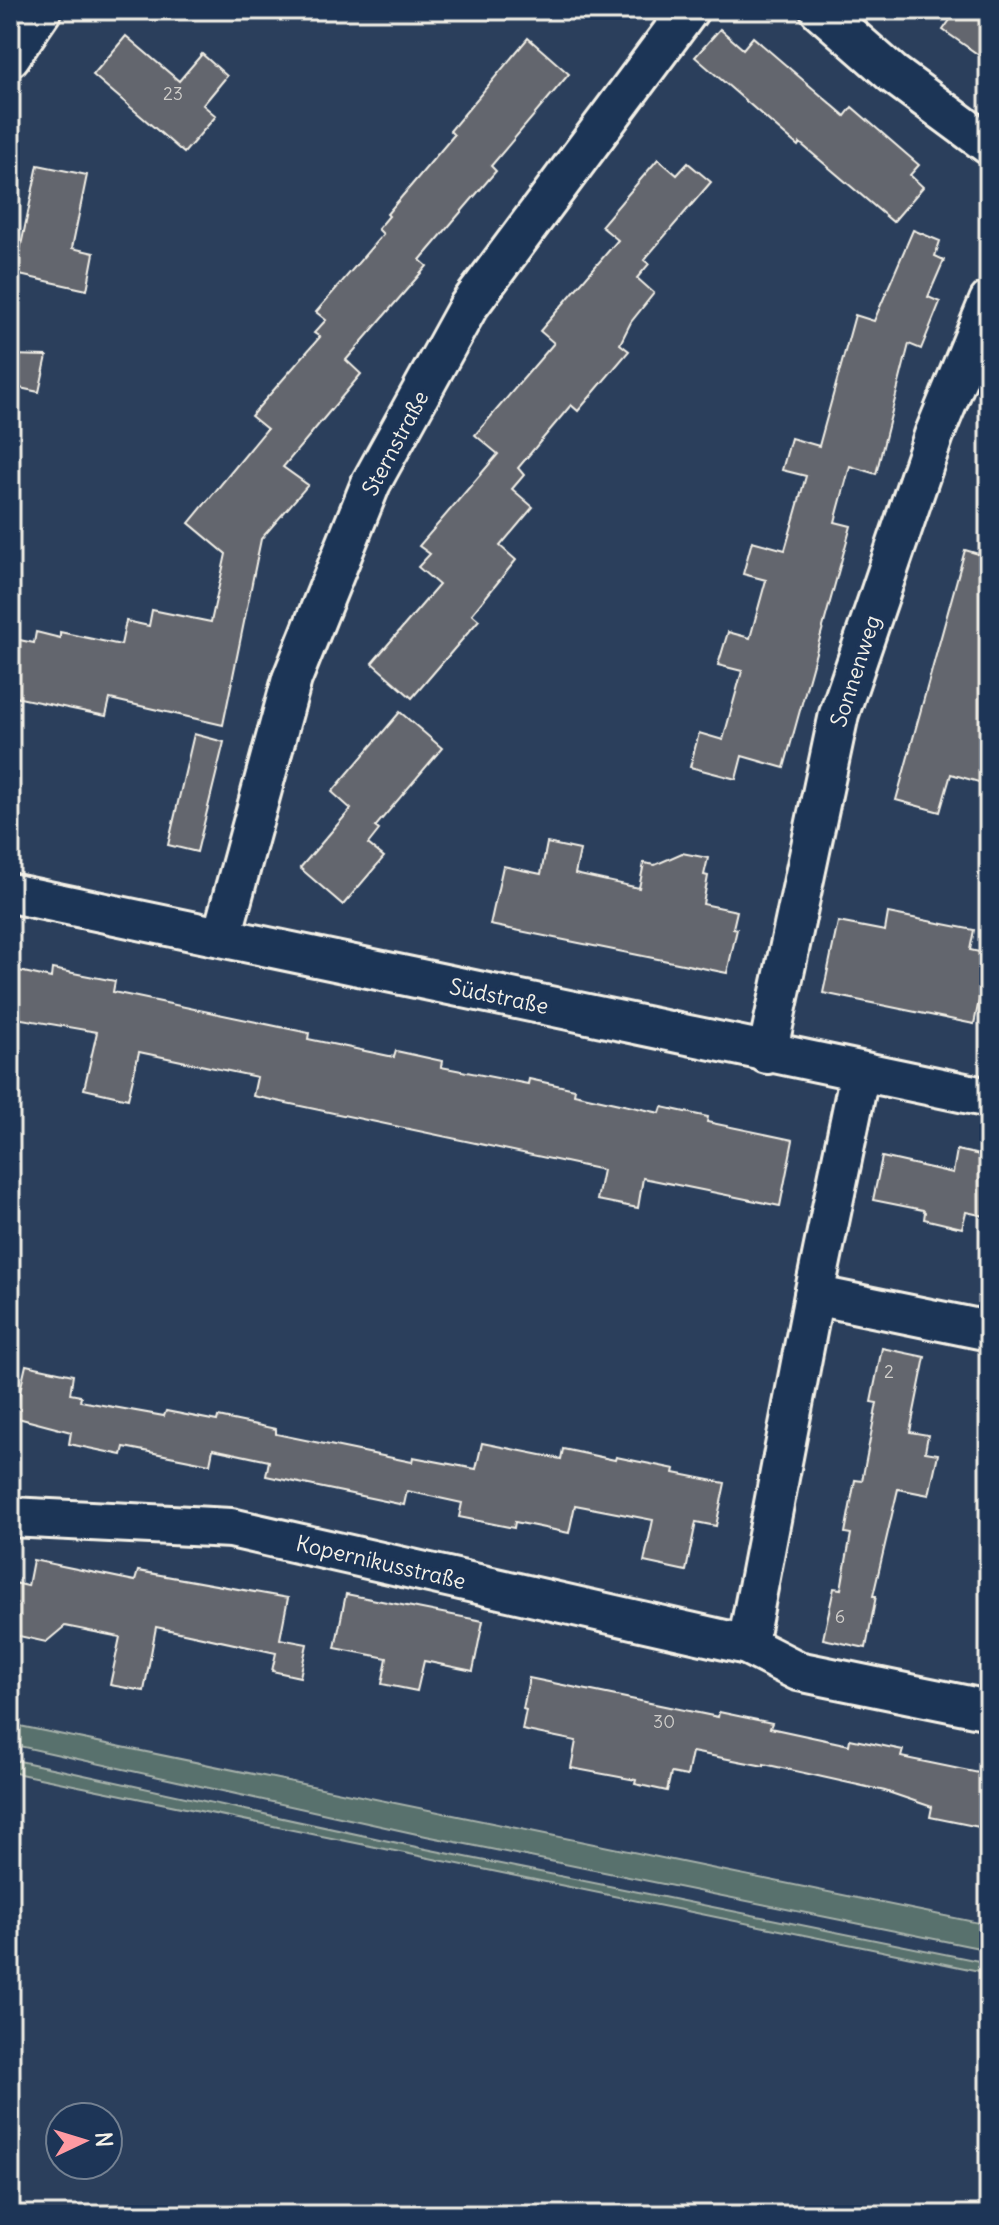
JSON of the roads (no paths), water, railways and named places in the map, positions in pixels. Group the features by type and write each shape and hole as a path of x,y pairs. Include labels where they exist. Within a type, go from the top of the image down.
{"street":[{"path":"10,57 42,10"},
{"name":"Sternstraße","path":"222,936 292,679 371,483 468,307 689,10"},
{"path":"820,10 893,74 989,145"},
{"name":"Sonnenweg","path":"767,1054 839,714 934,435 989,301"},
{"name":"Südstraße","path":"10,893 767,1054 989,1098"},
{"path":"747,1645 860,1072"},
{"path":"814,1295 989,1331"},
{"name":"Kopernikusstraße","path":"10,1517 231,1528 747,1645 798,1671 989,1710"}]}
